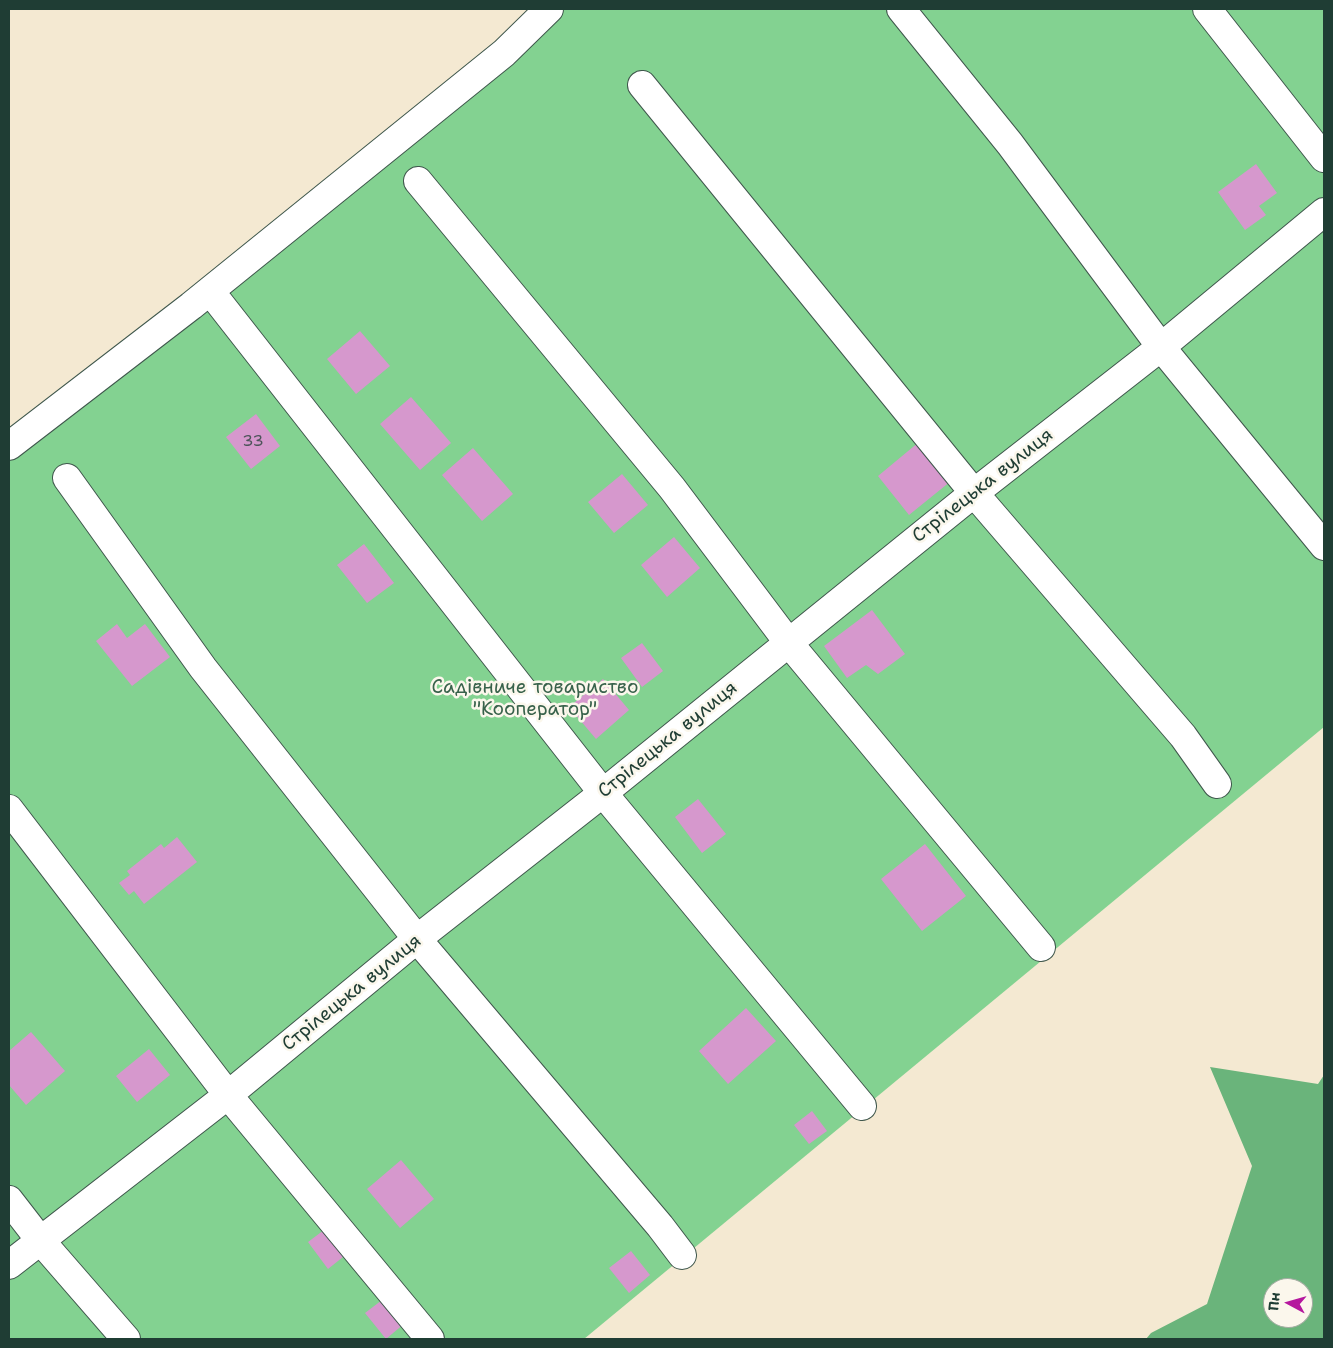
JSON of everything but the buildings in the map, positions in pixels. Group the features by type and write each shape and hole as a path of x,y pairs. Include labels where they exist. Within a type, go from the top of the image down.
{"street":[{"path":"9,446 210,291 504,54 549,9"},
{"path":"901,9 1010,144 1161,347 1324,546"},
{"path":"1206,9 1324,158"},
{"path":"642,85 974,493 1184,736 1217,784"},
{"path":"418,181 672,488 788,642 1041,947"},
{"name":"Стрілецька вулиця","path":"9,1265 228,1096 417,939 603,793 974,493 1161,347 1324,212"},
{"path":"210,291 603,793 862,1106"},
{"path":"66,478 203,668 417,939 653,1218 682,1255"},
{"path":"9,809 228,1096 430,1339"},
{"path":"9,1200 40,1240 126,1339"}],"green space":[{"name":"Садівниче товариство \"Кооператор\"","path":"553,9 1324,9 1324,727 584,1339 9,1339 9,451"},
{"path":"1210,1067 1318,1084 1324,1075 1324,1339 1146,1339 1151,1333 1207,1304 1252,1166"}]}
